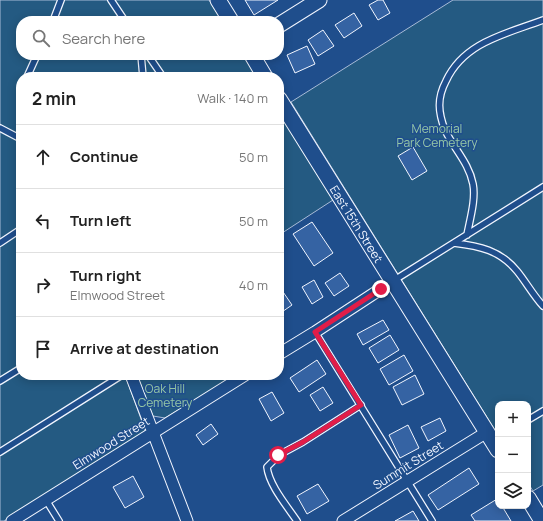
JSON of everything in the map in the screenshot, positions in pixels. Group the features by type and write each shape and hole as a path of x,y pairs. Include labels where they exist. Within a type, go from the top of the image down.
{"main road":[{"path":"218,0 228,16"},
{"path":"284,22 319,0"},
{"path":"255,60 263,72"},
{"name":"East 15th Street","path":"284,107 494,440"},
{"path":"531,503 542,521"}],"street":[{"path":"284,351 393,281"},
{"path":"133,380 188,521"},
{"name":"Elmwood Street","path":"12,521 237,380"},
{"name":"Summit Street","path":"343,521 408,481 494,440"}],"lane":[{"path":"55,16 61,0"},
{"path":"110,0 121,16"},
{"path":"467,235 474,186 464,160 446,132 441,118 439,100 444,86 457,63 473,49 493,39 543,20"},
{"path":"29,72 35,60"},
{"path":"141,60 143,72"},
{"path":"151,60 160,72"},
{"path":"0,128 16,136"},
{"path":"393,281 543,187"},
{"path":"0,243 16,232"},
{"path":"454,243 476,246 490,250 504,259 516,270 543,306"},
{"path":"315,332 432,521"},
{"path":"0,381 16,371"},
{"path":"0,452 114,380"},
{"path":"297,521 268,475 267,467 278,455 303,442 361,405"},
{"path":"531,418 543,411"},
{"path":"46,500 59,521"}],"green space":[{"path":"0,0 209,0 219,16 16,16 16,60 246,60 254,72 16,72 16,380 127,380 145,430 115,452 4,521 0,521"},
{"name":"Memorial Park Cemetery","path":"453,0 543,0 543,485 533,491 531,488 531,401 495,401 495,430 291,102"},
{"path":"284,121 333,200 284,232"},
{"name":"Oak Hill Cemetery","path":"139,380 228,380 165,418 153,416"}],"building":[{"path":"245,0 278,0 254,15"},
{"path":"378,0 383,0 390,13 378,20 369,5"},
{"path":"354,13 362,26 344,38 335,25"},
{"path":"323,30 334,46 318,56 308,40"},
{"path":"307,46 315,64 295,73 287,55"},
{"path":"413,147 427,171 412,180 398,156"},
{"path":"312,222 333,253 314,266 293,234"},
{"path":"340,273 349,286 334,296 325,283"},
{"path":"314,280 323,297 312,304 302,287"},
{"path":"284,293 292,305 284,311"},
{"path":"383,320 389,330 363,345 357,334"},
{"path":"390,335 399,350 378,363 369,348"},
{"path":"404,355 413,371 389,385 380,369"},
{"path":"317,360 326,374 299,392 290,378"},
{"path":"415,375 424,394 402,405 393,387"},
{"path":"323,387 333,403 320,411 310,395"},
{"path":"272,392 284,413 271,421 259,399"},
{"path":"440,418 446,431 428,441 421,427"},
{"path":"211,424 218,434 203,445 196,435"},
{"path":"408,425 419,448 400,458 389,435"},
{"path":"469,468 479,484 438,510 428,495"},
{"path":"133,476 144,497 125,508 113,487"},
{"path":"318,484 329,501 307,514 297,496"},
{"path":"495,500 495,509 504,509 511,521 475,521 471,515"},
{"path":"413,511 419,521 395,521"}],"route":[{"path":"278,455 303,442 361,405 315,332 381,289"}]}
